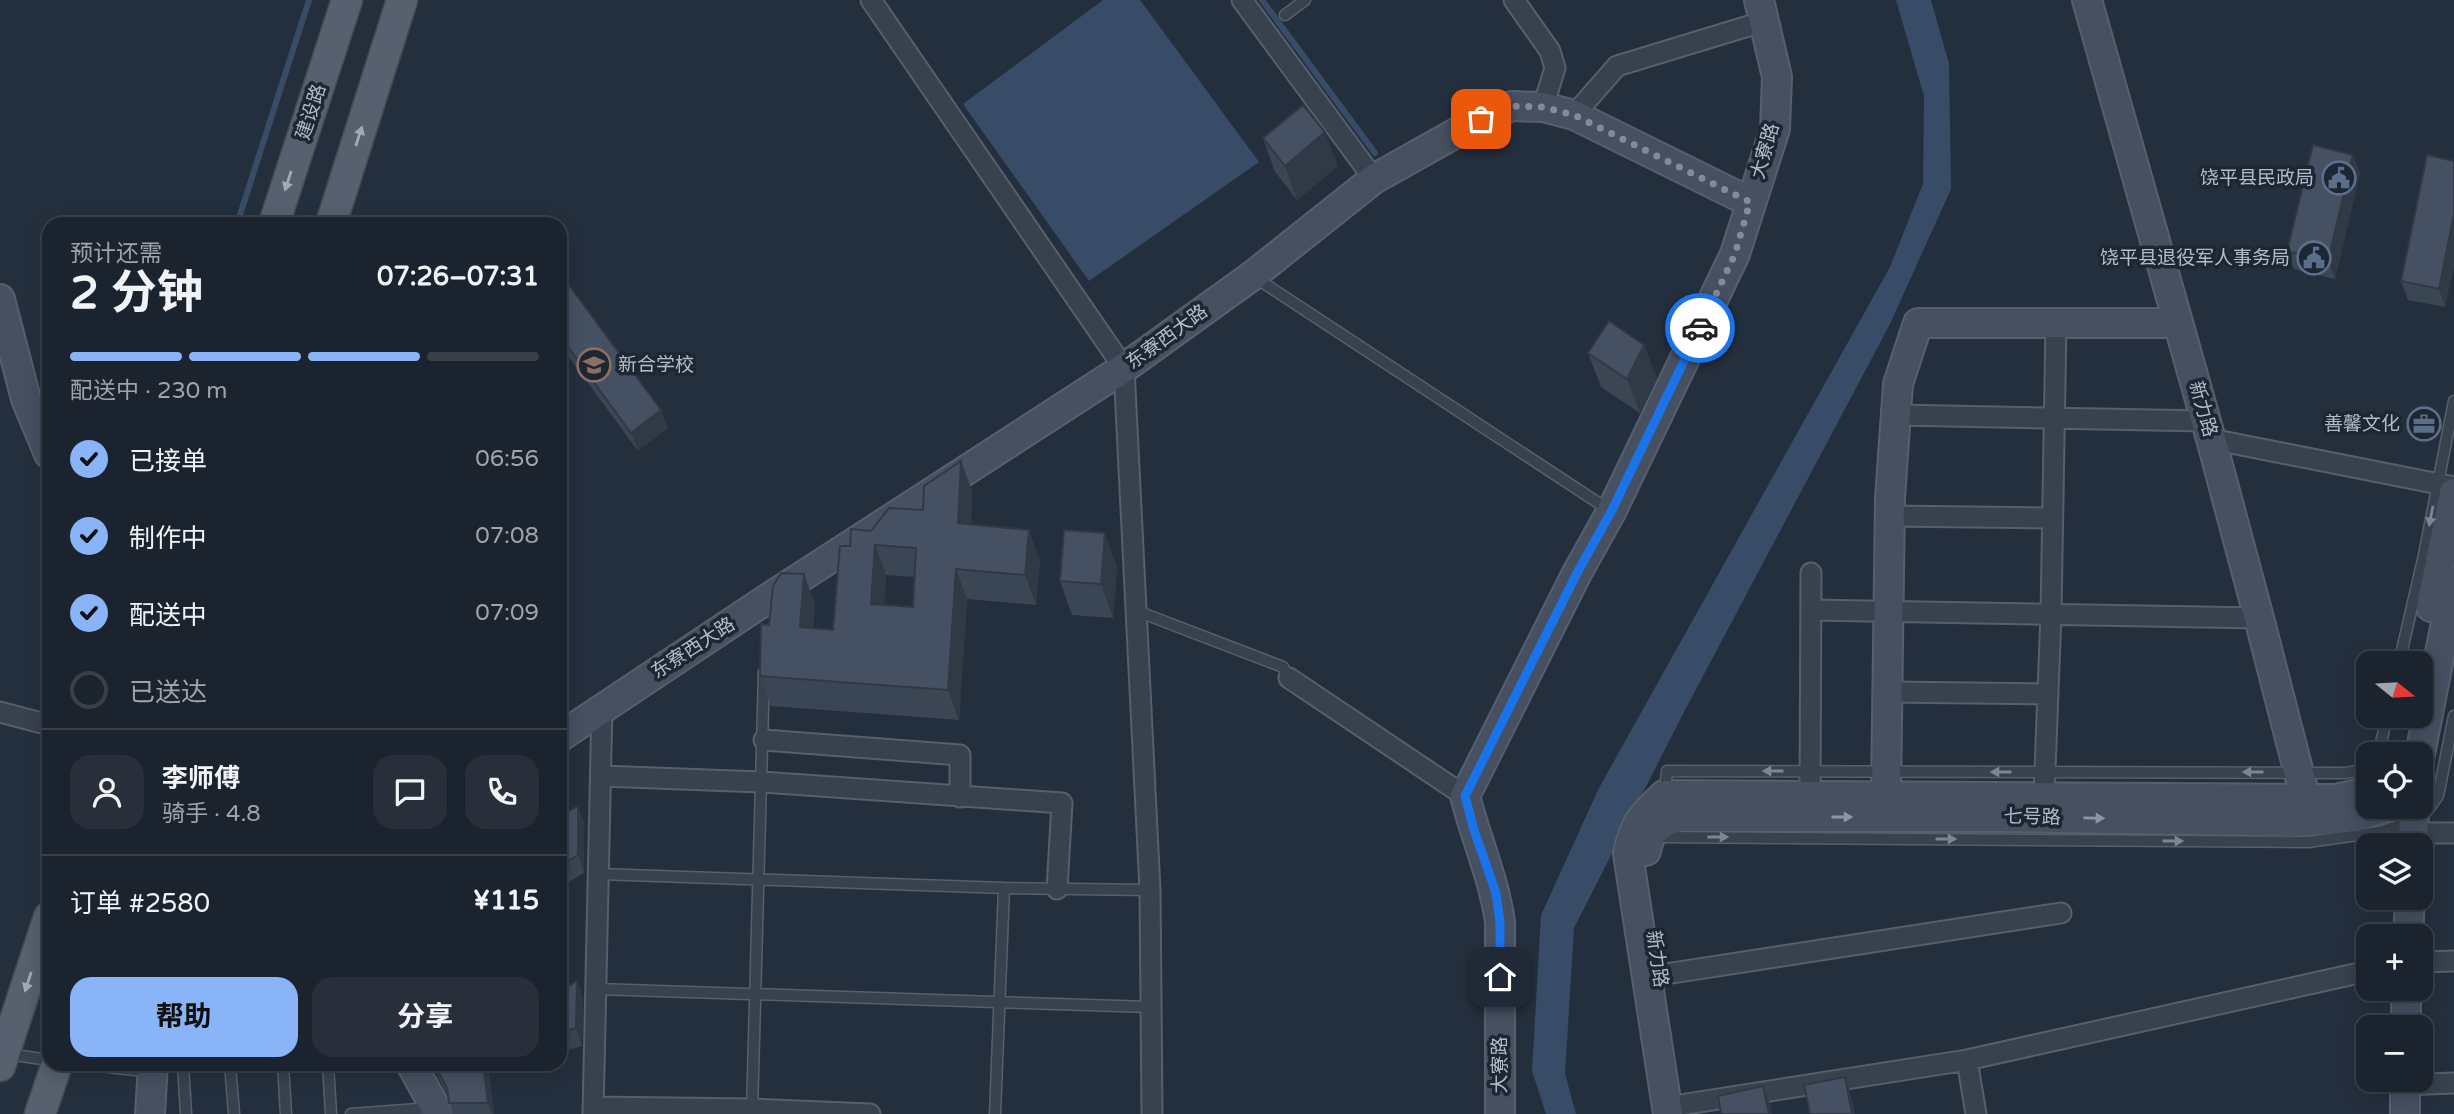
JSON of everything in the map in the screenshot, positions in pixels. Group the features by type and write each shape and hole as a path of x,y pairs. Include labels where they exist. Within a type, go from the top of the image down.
{"main road":[{"name":"建设路","path":"276,217 347,0"},
{"path":"333,217 402,0"},
{"path":"1,1058 42,938"},
{"path":"40,1114 55,1071"}],"street":[{"path":"871,0 1124,368 1150,890 1152,1114"},
{"path":"1242,0 1374,179"},
{"path":"1514,0 1550,51 1555,68 1543,107"},
{"name":"新力路","path":"2087,0 2259,618 2300,798"},
{"path":"1574,115 1617,66 1762,11"},
{"name":"大寮路","path":"1500,1114 1500,922 1496,893 1465,796 1577,573 1611,512 1735,254 1774,129 1777,77 1762,11"},
{"name":"东寮西大路","path":"567,732 602,707 758,612 1124,368 1252,276 1374,179 1481,119 1512,106 1543,107 1574,115 1750,202"},
{"path":"0,299 26,399 42,437"},
{"path":"1887,783 1890,516 1898,384 1918,323 2178,323"},
{"path":"2045,785 2056,323"},
{"path":"1896,415 2053,418 2208,430 2449,488 2422,651"},
{"path":"1890,516 2052,518"},
{"path":"1810,784 1811,573"},
{"path":"2422,742 2454,582"},
{"path":"1811,610 2259,618"},
{"path":"1289,678 1465,796"},
{"path":"1888,692 2048,694"},
{"path":"602,707 593,1111 870,1114"},
{"path":"0,712 42,723"},
{"path":"764,740 960,755 960,797"},
{"path":"601,776 761,782 1062,803 1057,889"},
{"name":"七号路","path":"1670,806 1810,784 2045,785 2336,799 2356,795"},
{"name":"七号路","path":"1670,806 1999,817 2300,798 2356,817"},
{"path":"1650,837 1670,806"},
{"path":"1670,806 1640,817 1633,831 1628,854 1640,887 1677,1111 1966,1059 2356,974"},
{"path":"2413,827 2454,832"},
{"name":"新力路","path":"1650,837 1640,887 1659,975 1677,1111"},
{"path":"1659,975 2062,913"},
{"path":"2433,962 2454,961"},
{"path":"1966,1059 1976,1114"},
{"path":"150,1114 152,1071"},
{"path":"415,1071 437,1111"},
{"path":"2433,1083 2454,1083"},
{"path":"2404,1092 2405,1114"}],"lane":[{"path":"1285,15 1305,0"},
{"path":"1252,276 1611,512"},
{"path":"2402,651 2449,488 2454,401"},
{"path":"1136,611 1283,667 1289,678"},
{"path":"752,1112 764,740 764,660"},
{"path":"1650,837 2308,842 2413,827 2438,796 2454,716"},
{"path":"2300,798 2346,773 2356,771"},
{"path":"600,874 1004,888 1150,890"},
{"path":"995,1114 1004,888"},
{"path":"597,989 1150,1007"},
{"path":"1,1058 42,1060"},
{"path":"183,1071 186,1114"},
{"path":"231,1071 234,1114"},
{"path":"283,1071 286,1114"},
{"path":"328,1071 331,1114"},
{"path":"351,1114 437,1111"}],"water":[{"path":"1103,0 1140,0 1259,162 1089,281 963,104"},
{"path":"1896,0 1931,0 1949,64 1951,189 1890,324 1685,710 1574,928 1565,1074 1576,1114 1546,1114 1532,1071 1541,915 1599,788 1890,267 1923,184 1924,96"}],"building":[{"path":"1303,105 1325,132 1285,166 1263,138"},
{"path":"2313,145 2353,155 2328,261 2287,251"},
{"path":"2427,155 2454,161 2454,214 2439,289 2401,281"},
{"path":"567,282 661,410 631,433 567,346"},
{"path":"1609,321 1644,345 1627,379 1588,353"},
{"path":"961,461 958,523 1029,530 1025,575 956,569 948,690 760,676 761,624 769,625 773,586 781,573 804,574 800,627 833,630 840,546 850,546 851,529 871,531 889,508 923,510 924,486","holes":["875,545 916,548 913,607 871,604"]},
{"path":"1064,530 1105,533 1101,584 1060,581"},
{"path":"578,806 578,855 567,861 567,812"},
{"path":"577,981 576,1028 567,1030 567,987"},
{"path":"438,1071 484,1071 488,1103 449,1103 447,1088"},
{"path":"1845,1077 1852,1114 1810,1114 1804,1085"},
{"path":"1763,1086 1769,1114 1721,1114 1718,1096"}],"waterway":[{"path":"239,217 309,0"},
{"path":"1262,0 1375,153"}],"way so far":[{"path":"1481,119 1512,106 1543,107 1574,115 1750,202 1735,254 1700,328"}],"place":[{"name":"饶平县民政局","path":"2339,178"},
{"name":"饶平县退役军人事务局","path":"2314,258"},
{"name":"新合学校","path":"594,365"},
{"name":"善馨文化","path":"2424,424"}],"route":[{"path":"1500,977 1500,922 1496,893 1465,796 1577,573 1611,512 1700,328"}]}
